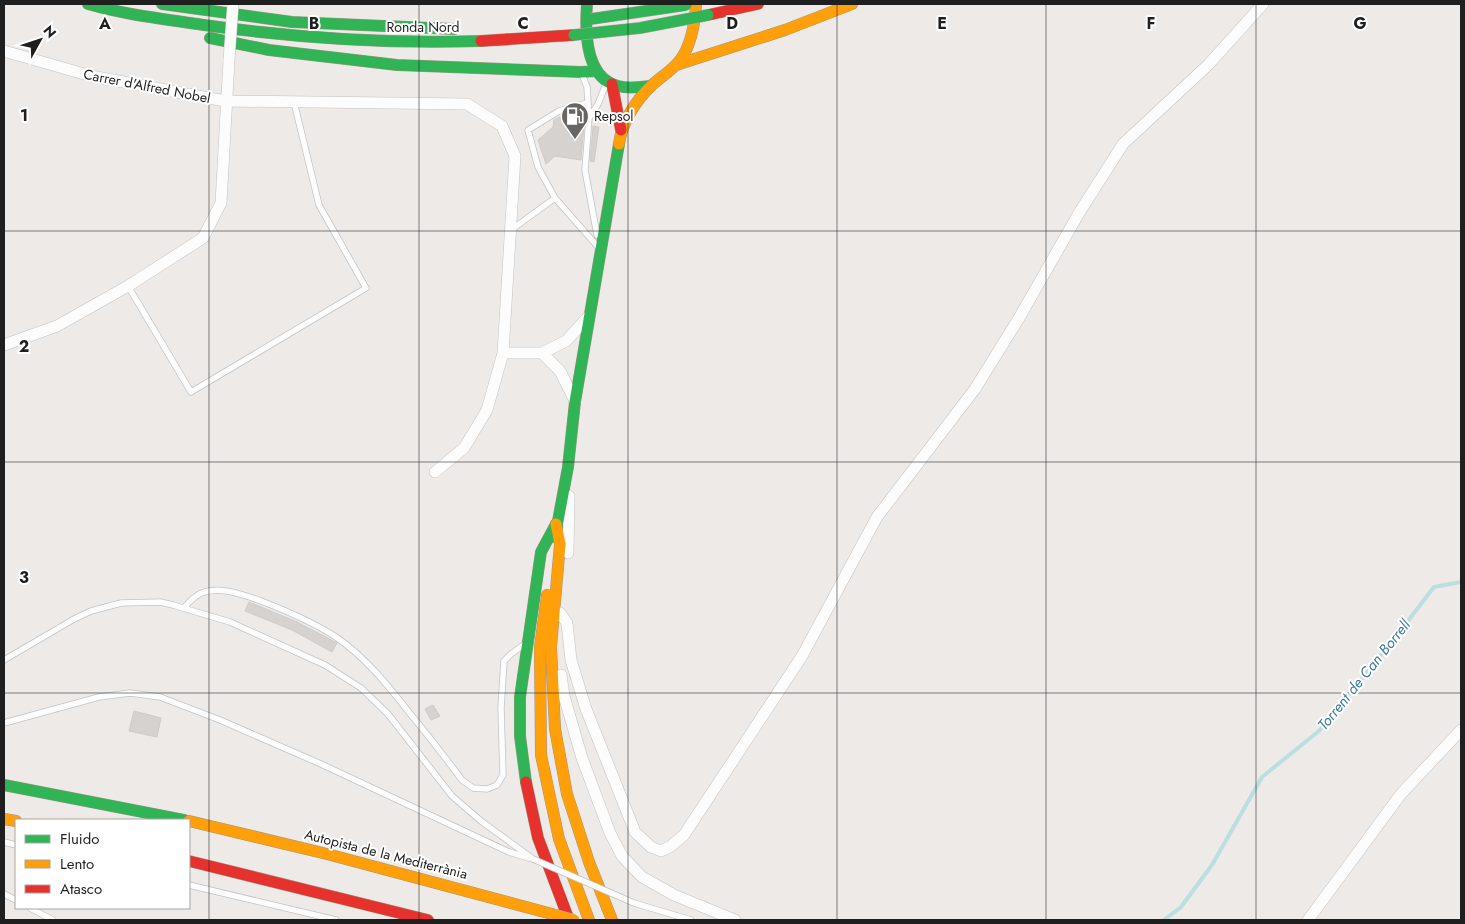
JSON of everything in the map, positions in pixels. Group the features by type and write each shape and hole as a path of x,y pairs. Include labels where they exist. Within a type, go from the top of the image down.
{"main road":[{"name":"Ronda Nord","path":"88,4 119,13 327,40 406,43 516,40 640,28 758,4"},
{"name":"Ronda Nord","path":"162,4 292,22 463,29"},
{"path":"587,4 586,37 596,71 610,82 630,87 650,86"},
{"path":"576,22 696,4 696,21 689,45 676,65 650,86 635,105 621,130 600,249 576,402 568,467 556,524 540,647 541,755 559,839 589,920"},
{"path":"676,65 784,30 852,4"},
{"path":"119,13 195,34 269,50 397,65 596,71"},
{"path":"610,82 621,130"},
{"path":"556,524 541,552 520,697 520,736 523,770 538,838 569,920"},
{"path":"556,524 560,544 551,647 555,729 567,794 589,862 612,920"},
{"path":"4,785 179,819"},
{"name":"Autopista de la Mediterrània","path":"190,821 327,854 574,920"},
{"path":"190,861 428,920"}],"street":[{"path":"233,4 225,101 468,104 502,126 515,156 502,353 487,410 464,448 435,472"},
{"path":"560,614 567,623 571,660 586,709 635,832 651,847 661,851 671,846 684,835 797,664 877,516 975,389 1019,318 1079,213 1123,144 1208,65 1263,4"},
{"name":"Carrer d'Alfred Nobel","path":"4,51 91,76 225,101 221,204 203,238 128,286 57,326 4,345"},
{"path":"502,353 542,354 566,341 590,315"},
{"path":"542,354 560,371 576,402"},
{"path":"568,467 569,544 560,614 558,655 564,696 582,758 610,833 622,856 642,877 674,895 735,920"},
{"path":"1308,920 1402,794 1461,730"}],"lane":[{"path":"580,72 588,86 587,103 589,118 585,170 600,249"},
{"path":"589,118 610,82"},
{"path":"128,286 191,392 366,288 319,205 294,102"},
{"path":"587,103 559,111 528,130 538,167 555,198 600,249"},
{"path":"509,232 555,198"},
{"path":"184,608 200,594 218,590 249,596 315,624 361,656 378,674 462,780 473,788 481,790 497,785 503,775 501,708 504,662 510,654 528,642"},
{"path":"4,660 74,619 106,606 160,602 230,622 325,665 361,688 388,714 452,796 533,859"},
{"path":"4,723 100,697 130,693 160,697 220,720 321,764 509,852 533,859 634,903 691,920"},
{"path":"190,885 336,920"},
{"path":"32,909 54,920"}],"building":[{"path":"559,117 564,118 564,122 584,125 581,160 555,156 546,164 538,140 553,127 554,120"},
{"path":"593,126 599,127 594,162 590,161"},
{"path":"249,602 297,622 337,643 332,652 292,630 245,611"},
{"path":"433,705 440,716 431,720 425,709"},
{"path":"134,711 161,718 157,737 129,731"}],"waterway":[{"name":"Torrent de Can Borrell","path":"1164,920 1181,907 1212,865 1262,777 1319,731 1434,587 1461,582"}],"traffic: fast":[{"path":"88,4 146,16 273,33 376,41 481,41"},
{"path":"162,4 292,22 454,29"},
{"path":"587,4 586,27 589,52 599,74 607,81 618,86 630,88 650,86"},
{"path":"591,19 686,5"},
{"path":"574,35 640,28 708,15"},
{"path":"210,38 269,50 397,65 596,71"},
{"path":"555,537 568,467 575,402 619,144"},
{"path":"526,782 520,736 520,697 541,552 556,524"},
{"path":"4,785 179,819"}],"traffic: slow":[{"path":"619,144 623,128 635,104 685,53 692,33 696,4"},
{"path":"676,65 785,30 852,4"},
{"path":"556,524 560,544 551,647 555,729 567,794 589,862 612,920"},
{"path":"547,595 540,647 541,755 559,839 589,920"},
{"path":"4,819 15,821"},
{"path":"190,821 327,854 552,914"},
{"path":"552,914 574,920"}],"traffic: jam":[{"path":"708,15 758,4"},
{"path":"481,41 574,35"},
{"path":"612,84 621,130"},
{"path":"526,782 538,838 569,920"},
{"path":"190,861 428,920"}],"place":[{"name":"Repsol","path":"575,140"}]}
